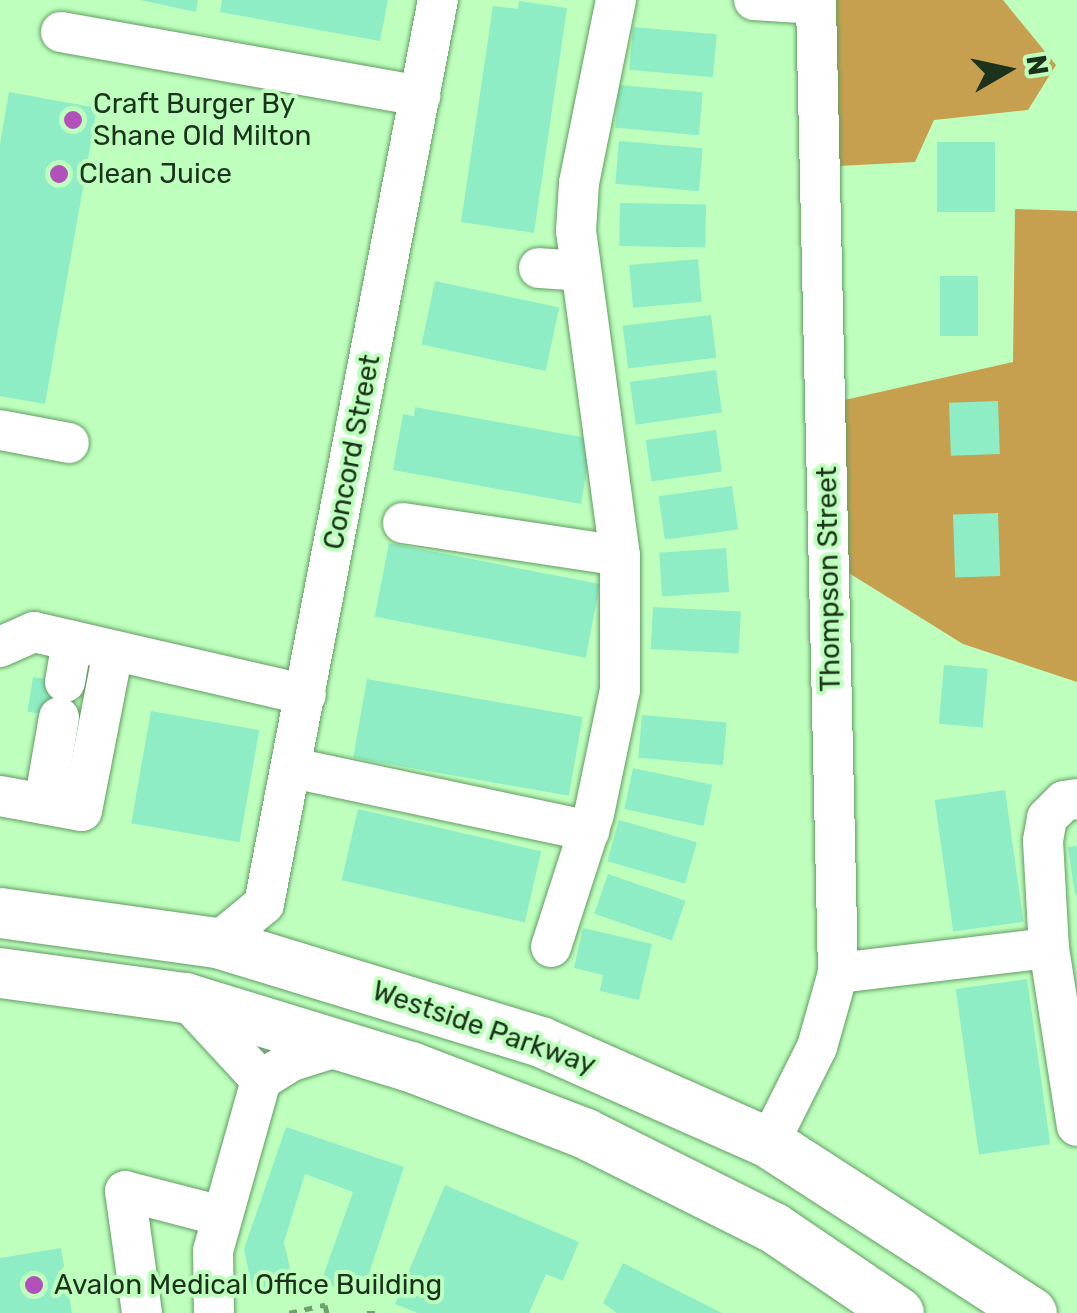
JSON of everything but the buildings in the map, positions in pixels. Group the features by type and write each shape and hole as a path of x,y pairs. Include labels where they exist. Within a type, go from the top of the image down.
{"main road":[{"name":"Westside Parkway","path":"0,913 217,943 291,962 541,1042 770,1143 1032,1313"},
{"path":"0,973 186,998 346,1044 466,1088 586,1134 774,1228 899,1313"},
{"path":"466,1088 542,1088 729,1168 770,1143"}],"street":[{"name":"Concord Street","path":"264,904 438,0"},
{"path":"551,948 589,831 620,690 620,556 559,270 616,0"},
{"path":"754,0 816,2"},
{"name":"Thompson Street","path":"770,1143 817,1048 838,972 816,2"},
{"path":"61,32 420,96"},
{"path":"0,430 69,443"},
{"path":"403,524 620,556"},
{"path":"0,647 34,632 306,695"},
{"path":"44,804 72,641"},
{"path":"0,796 82,811 112,651"},
{"path":"293,768 589,831"},
{"path":"1077,799 1064,801 1047,818 1043,841 1050,948 1077,1126"},
{"path":"217,943 264,904 291,962"},
{"path":"838,972 1050,948"},
{"path":"186,998 262,1080"},
{"path":"214,1313 213,1250 262,1080 292,1061 346,1044"},
{"path":"142,1313 125,1191 222,1216"}],"path":[{"path":"289,1313 325,1306 327,1313"},
{"path":"367,1313 378,1313"}],"shaded area":[{"path":"836,0 1003,0 1056,65 1028,110 934,120 915,162 839,166"},
{"path":"1015,209 1077,211 1077,682 963,644 844,570 840,401 1013,362"}],"place":[{"name":"Craft Burger By Shane Old Milton","path":"73,120"},
{"name":"Clean Juice","path":"59,174"},
{"name":"Avalon Medical Office Building","path":"34,1285"}]}
